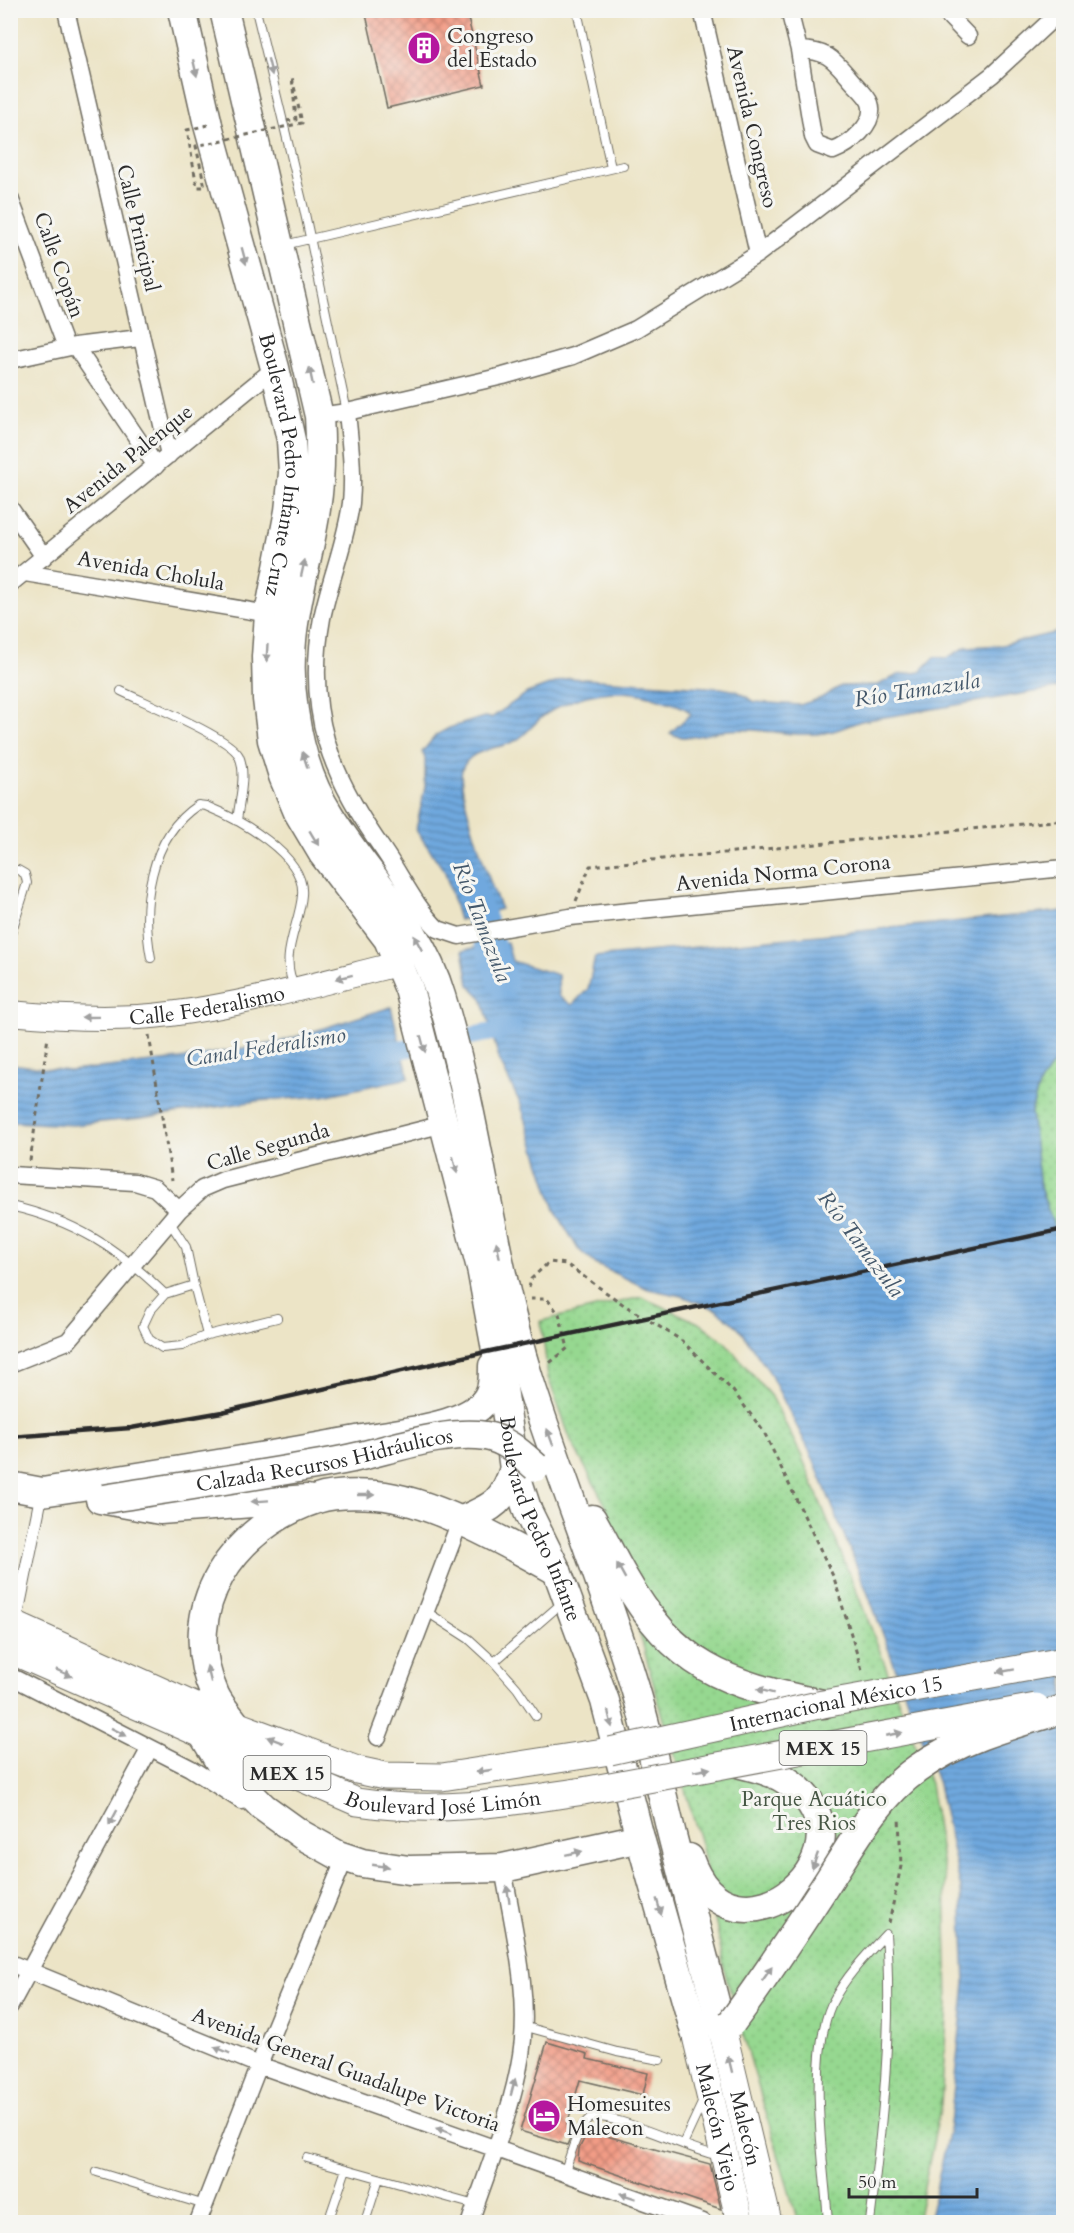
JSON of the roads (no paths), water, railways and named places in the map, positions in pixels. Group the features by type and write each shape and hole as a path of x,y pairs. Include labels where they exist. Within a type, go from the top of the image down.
{"highway":[{"name":"Boulevard Pedro Infante Cruz","path":"182,10 208,125 275,368 291,440 293,473 290,511 269,614 267,699 272,740 282,776 298,812 323,854 388,939 400,963 410,998"},
{"name":"Boulevard Pedro Infante Cruz","path":"224,10 319,416 322,462 316,512 292,629 290,662 294,715 311,779 327,813 403,917 433,972 441,997"},
{"name":"Boulevard Pedro Infante","path":"441,997 462,1080 508,1301 529,1379 537,1468 528,1512 557,1571 605,1701 694,2032"},
{"name":"Boulevard Pedro Infante","path":"410,998 481,1268 503,1388 537,1468"},
{"name":"Calzada Recursos Hidráulicos","path":"42,1492 265,1457 415,1430 451,1420 479,1407 491,1392 493,1382 492,1345 481,1268"},
{"name":"Calzada Recursos Hidráulicos","path":"10,1486 96,1499 327,1463 449,1437 471,1435 501,1441 515,1448 537,1468"},
{"path":"460,1521 495,1505 508,1487 537,1468"},
{"path":"537,1468 655,1624 684,1654 706,1669 747,1686 823,1704"},
{"path":"537,1468 554,1498 615,1677 627,1708 643,1730 657,1762 696,1875 716,1898 729,1904 756,1908 770,1905 794,1892 810,1874 817,1860 820,1830 817,1818 805,1796 771,1772 741,1764"},
{"path":"96,1499 144,1509 217,1508 251,1502 379,1495 460,1521 557,1571"},
{"path":"236,1725 215,1697 208,1675 203,1624 209,1597 235,1551 254,1532 318,1498"},
{"path":"217,1508 232,1523 236,1536 235,1551"},
{"path":"728,2027 777,1959 858,1834 901,1782 943,1753 1001,1729 1064,1709"},
{"path":"204,1736 222,1766 263,1807 302,1835 342,1857 409,1870 503,1868 640,1838"},
{"path":"657,1762 728,2027"}],"main road":[{"name":"Calle Federalismo","path":"10,1013 52,1017 167,1015 221,1006 400,963"},
{"name":"Boulevard José Limón","path":"12,1632 236,1725 357,1770 385,1776 442,1777 542,1762"},
{"name":"Boulevard José Limón","path":"12,1632 204,1736 357,1802 391,1807 455,1808 583,1791"},
{"name":"Internacional México 15","path":"542,1762 610,1751 823,1704 1064,1661"},
{"name":"Internacional México 15","path":"583,1791 741,1764 1064,1702"},
{"name":"Malecón","path":"728,2027 768,2223"},
{"name":"Malecón Viejo","path":"694,2032 740,2223"}],"street":[{"name":"Calle Principal","path":"66,10 140,338 162,460"},
{"name":"Avenida Congreso","path":"702,10 758,254"},
{"path":"789,10 799,50 813,137 817,145 833,151 842,148 863,130 871,111 869,101 829,56 819,51 799,50"},
{"path":"943,10 968,36"},
{"path":"319,416 347,412 503,376 573,356 636,329 758,254 992,75 1062,10"},
{"name":"Calle Copán","path":"10,198 71,346 162,460"},
{"path":"10,360 71,346 140,338"},
{"name":"Avenida Palenque","path":"10,584 275,368"},
{"name":"Avenida Norma Corona","path":"347,412 353,472 351,503 345,537 323,616 318,646 316,688 321,723 328,750 355,810 430,922 438,930 459,936 570,917 1064,868"},
{"path":"10,508 44,557"},
{"name":"Avenida Cholula","path":"25,573 269,614"},
{"name":"Calle Segunda","path":"10,1364 68,1341 174,1215 202,1189 223,1180 444,1124"},
{"path":"10,1175 135,1182 166,1195 174,1215"},
{"path":"12,1632 42,1492"},
{"path":"378,1737 460,1521"},
{"path":"10,1676 150,1748 233,1794 298,1846 312,1852 342,1857 198,2223"},
{"path":"10,2006 150,1748"},
{"path":"470,2223 513,2088 521,2055 523,2026 518,1960 503,1868"},
{"name":"Avenida General Guadalupe Victoria","path":"10,1963 259,2065 703,2223"}],"lane":[{"path":"256,10 283,121 347,412"},
{"path":"577,10 611,168"},
{"path":"279,247 623,166"},
{"path":"121,691 207,732 236,751 242,766 237,821"},
{"path":"151,958 146,920 149,886 169,839 184,818 198,805 206,806 237,821 283,854 299,875 302,897 289,951 291,981 296,988"},
{"path":"10,870 18,870 25,874 27,883 10,937"},
{"path":"10,1206 69,1223 112,1248 165,1294"},
{"path":"174,1215 186,1247 207,1335"},
{"path":"194,1284 165,1294 145,1319 144,1333 154,1345 170,1348 207,1335 277,1318"},
{"path":"494,1662 567,1598"},
{"path":"427,1612 469,1639 494,1662 517,1688 536,1716"},
{"path":"828,2223 820,2105 821,2050 826,2023 838,1992 886,1934 890,1984 885,2079 870,2223"},
{"path":"523,2026 617,2052 660,2060"},
{"path":"683,2144 695,2120 707,2085"},
{"path":"564,2173 584,2126 597,2116 615,2119 708,2154 724,2157"},
{"path":"307,2158 475,2205"},
{"path":"328,2223 346,2169"},
{"path":"97,2172 205,2205"},
{"path":"365,2223 379,2178"}],"water":[{"path":"1063,631 1063,687 861,721 825,733 801,734 740,729 691,737 677,736 670,733 691,714 688,711 659,699 630,692 600,693 559,707 542,717 515,741 471,757 462,770 464,796 469,816 501,909 459,920 445,872 416,830 425,787 425,758 422,752 436,735 449,728 484,717 491,718 527,693 569,678 721,688 737,691 755,702 800,705 821,698 841,686 878,685 898,675 920,672 935,657 947,658 966,647 1002,645"},
{"path":"1063,911 1063,1060 1051,1066 1039,1085 1031,1112 1040,1187 1064,1255 1063,2222 929,2222 950,2124 965,1983 961,1889 938,1784 870,1599 811,1454 768,1370 738,1327 715,1309 682,1296 648,1289 597,1265 578,1249 555,1210 521,1105 500,1062 482,998 469,985 463,950 507,942 512,961 558,975 559,996 572,1005 588,989 595,957"},
{"path":"391,1007 409,1078 323,1096 257,1101 141,1118 74,1125 11,1122 11,1064 70,1071 180,1059 279,1042"}],"waterway":[{"name":"Río Tamazula","path":"467,878 503,983"},
{"name":"Canal Federalismo","path":"378,1054 513,1028"}],"railway":[{"path":"10,1437 131,1428 222,1412 481,1353 1064,1229"}],"place":[{"name":"Congreso del Estado","path":"424,48"},
{"name":"Homesuites Malecon","path":"544,2116"}],"park label":[{"name":"Parque Acuático Tres Rios","path":"814,1811"}]}
